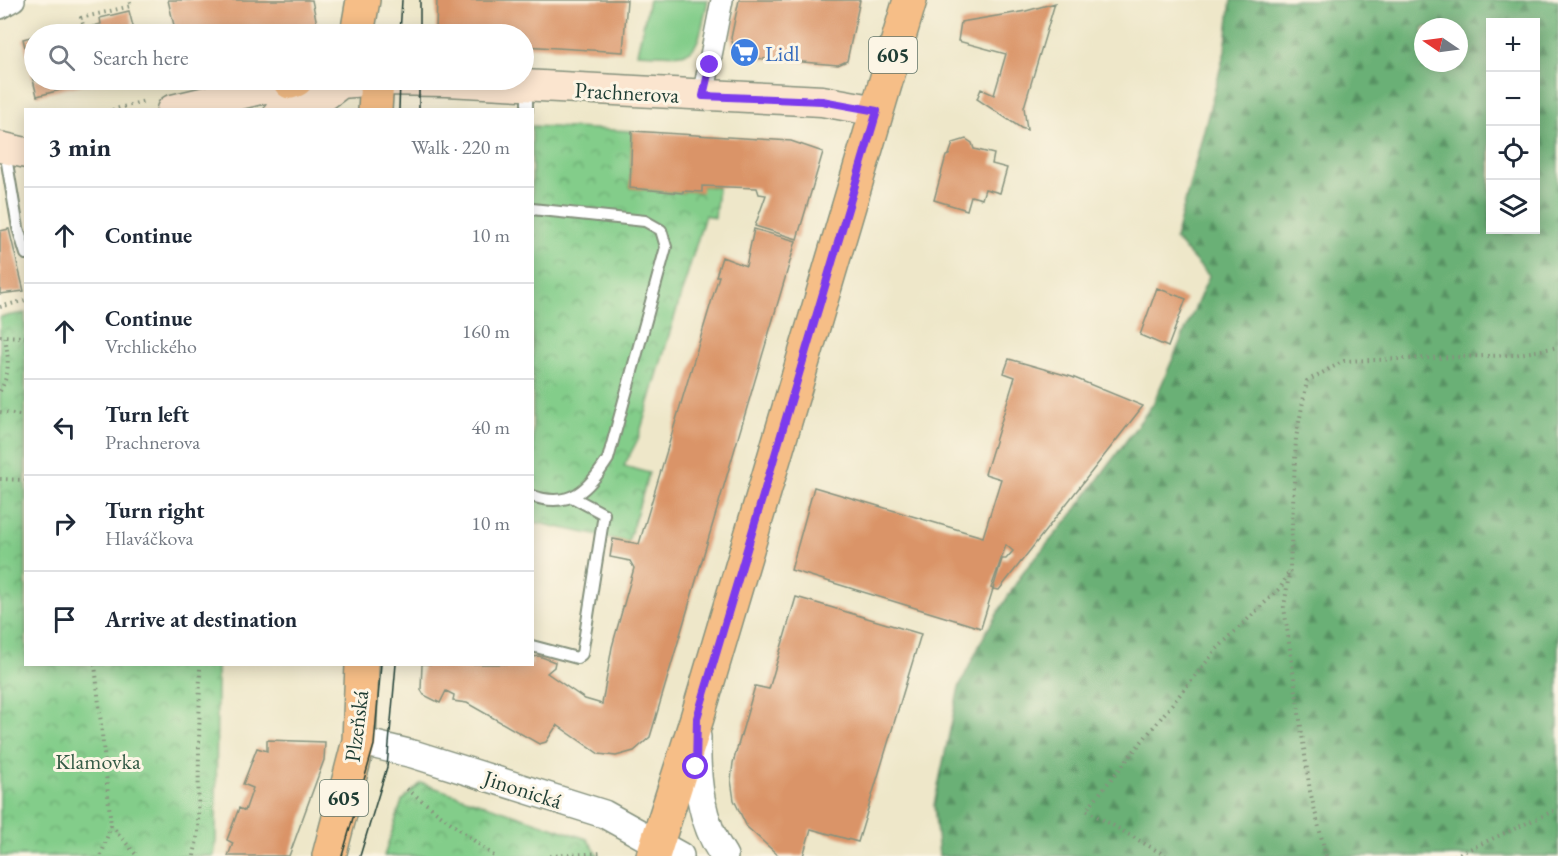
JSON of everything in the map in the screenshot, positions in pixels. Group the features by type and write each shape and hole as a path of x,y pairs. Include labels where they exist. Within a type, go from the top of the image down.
{"main road":[{"path":"359,24 363,0"},
{"path":"379,24 380,0"},
{"name":"605","path":"663,852 697,718 910,0"},
{"name":"Prachnerova","path":"184,108 289,90"},
{"path":"375,108 376,90"},
{"name":"Prachnerova","path":"460,90 527,98 703,96 822,101 877,111"},
{"name":"Plzeňská","path":"329,856 359,741 362,666"}],"street":[{"path":"0,8 14,0"},
{"path":"703,96 722,0"},
{"path":"697,718 696,767 707,826 724,856"},
{"name":"Jinonická","path":"359,741 413,754 604,814 663,852"}],"lane":[{"path":"14,148 16,218 24,247"},
{"path":"534,209 645,221 661,230 666,247 608,459 591,486 572,497 543,500 534,497"},
{"path":"534,647 577,658 582,654 604,514 572,497"}],"path":[{"path":"83,24 81,18 131,6 129,0"},
{"path":"0,307 24,301"},
{"path":"0,391 7,379 9,367 2,336 24,337"},
{"path":"1326,856 1310,790 1284,607 1290,568 1296,438 1307,381 1344,362 1514,355 1558,347"},
{"path":"0,412 24,416"},
{"path":"0,478 24,480"},
{"path":"1166,856 1086,810 1217,649 1281,587 1290,568"},
{"path":"95,666 111,825 101,856"},
{"path":"194,856 198,833 200,666"},
{"path":"407,789 494,856"},
{"path":"1454,856 1558,809"},
{"path":"111,825 137,856"},
{"path":"550,856 603,853"}],"green space":[{"path":"649,0 708,0 700,34 691,50 673,55 637,53"},
{"path":"1231,0 1558,0 1558,856 939,856 934,805 959,687 986,632 1023,572 1072,515 1153,404 1209,276 1175,239 1225,51"},
{"path":"534,126 632,131 630,188 683,193 683,191 701,192 702,186 718,187 715,218 705,215 638,439 624,466 649,473 628,542 534,522"},
{"name":"Klamovka","path":"24,313 24,666 217,666 214,856 0,856 0,317"},
{"path":"421,783 587,839 599,856 384,856 402,801"}],"building":[{"path":"168,0 312,0 317,24 174,24"},
{"path":"437,0 627,0 623,52 534,47 534,24 436,24"},
{"path":"739,0 860,0 847,61 838,65 742,57 735,50 731,38"},
{"path":"1055,3 1024,107 1027,130 977,99 981,89 994,95 1006,54 958,41 961,22 1026,11"},
{"path":"129,11 132,24 101,24 100,18"},
{"path":"36,90 60,90 37,96"},
{"path":"632,131 791,141 823,152 797,239 755,226 766,195 759,194 757,188 702,186 702,192 683,191 683,193 630,188"},
{"path":"966,139 972,143 974,149 994,154 992,164 1007,168 1000,193 985,189 982,199 971,196 967,210 934,200 946,156 949,155 953,143"},
{"path":"9,229 24,291 0,294 0,231"},
{"path":"754,229 796,241 650,737 634,751 616,756 599,754 557,725 546,742 539,744 467,703 453,701 454,695 446,691 440,703 424,695 421,690 422,666 534,666 534,657 539,656 555,662 554,667 547,673 585,699 602,704 612,647 634,568 630,561 610,557 613,539 639,544 719,276 716,276 722,257 746,266"},
{"path":"1157,288 1186,299 1168,347 1140,335"},
{"path":"1009,359 1072,377 1143,406 999,590 993,589 981,628 791,570 814,487 983,537 1001,479 985,474 1015,377 1004,373","holes":["1006,545 1013,551 1006,559 1002,559 993,589 991,588"]},
{"path":"796,597 921,634 858,842 811,829 803,856 779,856 747,827 734,800 731,780 733,763 755,686 769,689"},
{"path":"267,740 325,742 324,760 289,856 228,856 233,843 227,840 239,808 245,811 253,788 243,784 257,748 267,751"}],"tram line":[{"path":"401,24 402,0"},
{"path":"420,0 420,24"},
{"path":"399,108 400,90"},
{"path":"419,90 419,108"},
{"path":"342,856 374,745 381,666"},
{"path":"360,856 387,767 396,666"}],"place":[{"name":"Lidl","path":"744,53"}],"route":[{"path":"696,767 697,718 877,111 822,101 703,96 710,65"}]}
